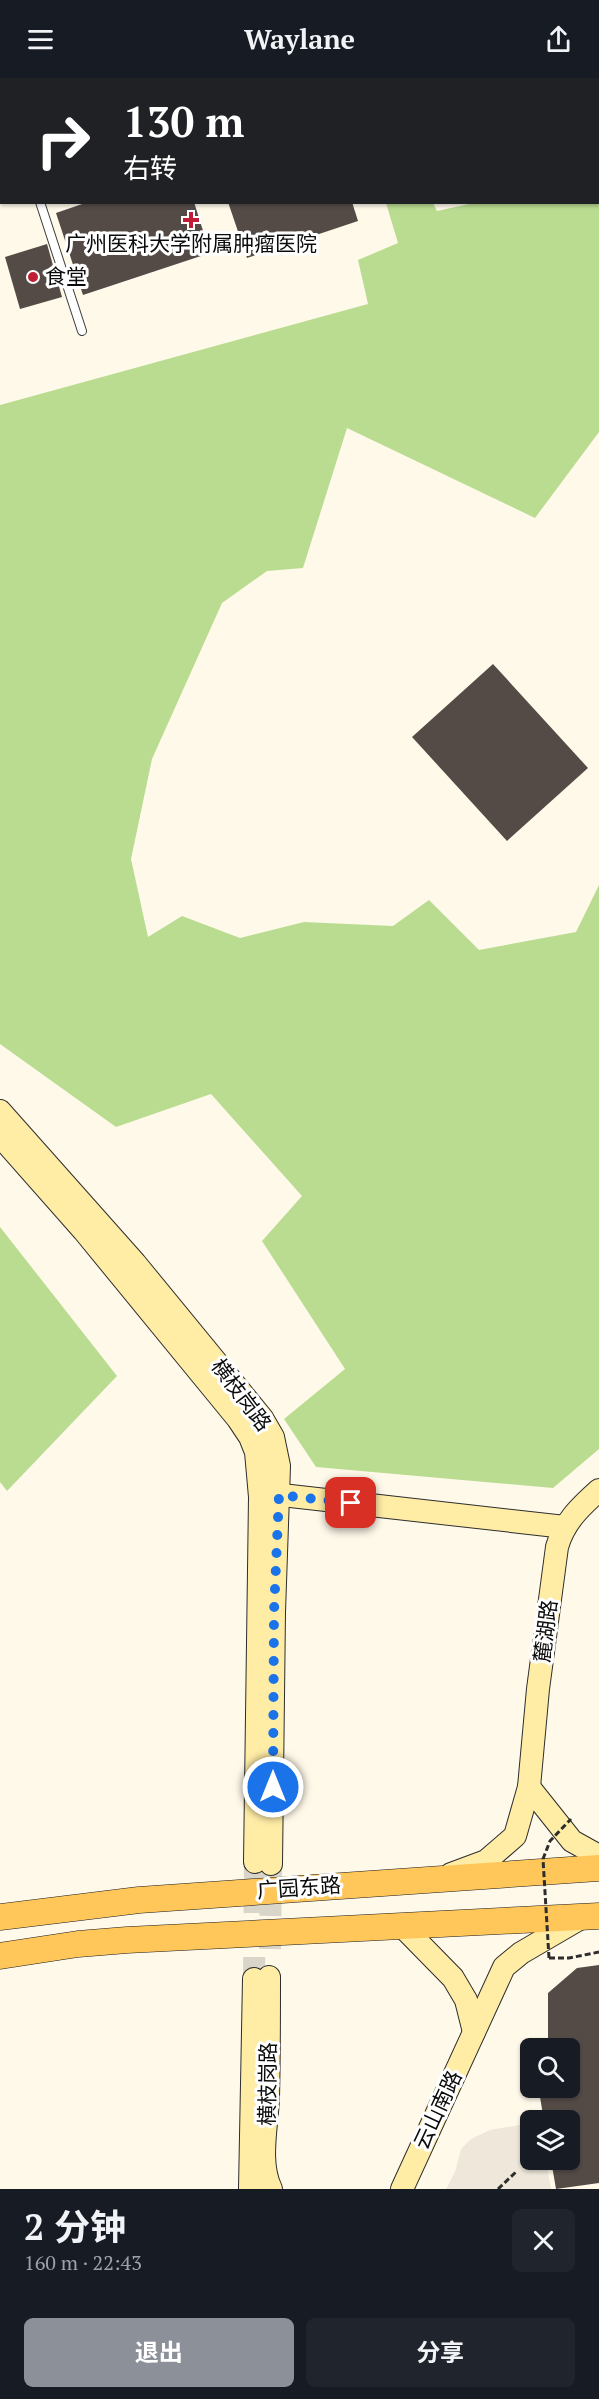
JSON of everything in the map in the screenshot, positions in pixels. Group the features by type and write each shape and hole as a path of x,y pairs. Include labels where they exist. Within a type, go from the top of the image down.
{"main road":[{"name":"横枝岗路","path":"0,1111 135,1263 262,1418 273,1437 277,1450 269,1494 263,1863"},
{"name":"横枝岗路","path":"0,1136 84,1231 238,1419 250,1437 269,1494"},
{"name":"麓湖路","path":"438,1878 486,1861 514,1836 529,1787 557,1547 565,1527 583,1504 599,1490"},
{"path":"269,1494 565,1527"},
{"path":"529,1787 572,1841 599,1856"},
{"name":"广园东路","path":"0,1917 139,1900 599,1868"},
{"name":"广园东路","path":"0,1956 78,1944 127,1940 590,1917"},
{"name":"云山南路","path":"402,2189 504,1967 521,1953 590,1917"},
{"path":"403,1927 453,1978 466,2000 474,2031"},
{"name":"横枝岗路","path":"250,2189 262,1978 269,2073 266,2179 271,2189"}],"lane":[{"path":"41,204 82,331"}],"path":[{"path":"571,1819 550,1841 543,1859 549,1958 569,1958 599,1952"},
{"path":"498,2189 516,2172"}],"green space":[{"path":"386,204 434,204 437,211 469,204 599,204 599,432 535,518 347,428 303,568 267,571 222,603 152,759 131,859 148,937 182,916 240,938 304,922 393,926 429,900 479,950 576,932 599,885 599,1449 553,1488 316,1467 284,1419 345,1369 262,1241 302,1196 211,1094 116,1127 0,1044 0,405 368,304 358,260 398,243"},
{"path":"0,1227 117,1376 7,1491 0,1482"}],"shaded area":[{"path":"520,2125 520,2170 548,2170 551,2189 446,2189 455,2172 461,2149 471,2139 490,2130"}],"building":[{"path":"82,204 195,204 210,253 83,295 56,213"},
{"path":"229,204 353,204 358,221 247,258"},
{"name":"食堂","path":"47,244 62,297 20,309 5,257"},
{"path":"493,664 588,768 507,841 412,737"},
{"path":"599,1965 599,2183 556,2189 553,2170 580,2170 580,2110 542,2110 540,2098 580,2098 580,2038 548,2038 548,1993 577,1968"}],"tunnel":[{"path":"254,1979 255,1862"},
{"path":"270,1949 271,1864"}],"place":[{"name":"广州医科大学附属肿瘤医院","path":"191,220"},
{"name":"食堂","path":"33,277"}],"route":[{"path":"273,1787 274,1612 279,1495 351,1503"}]}
